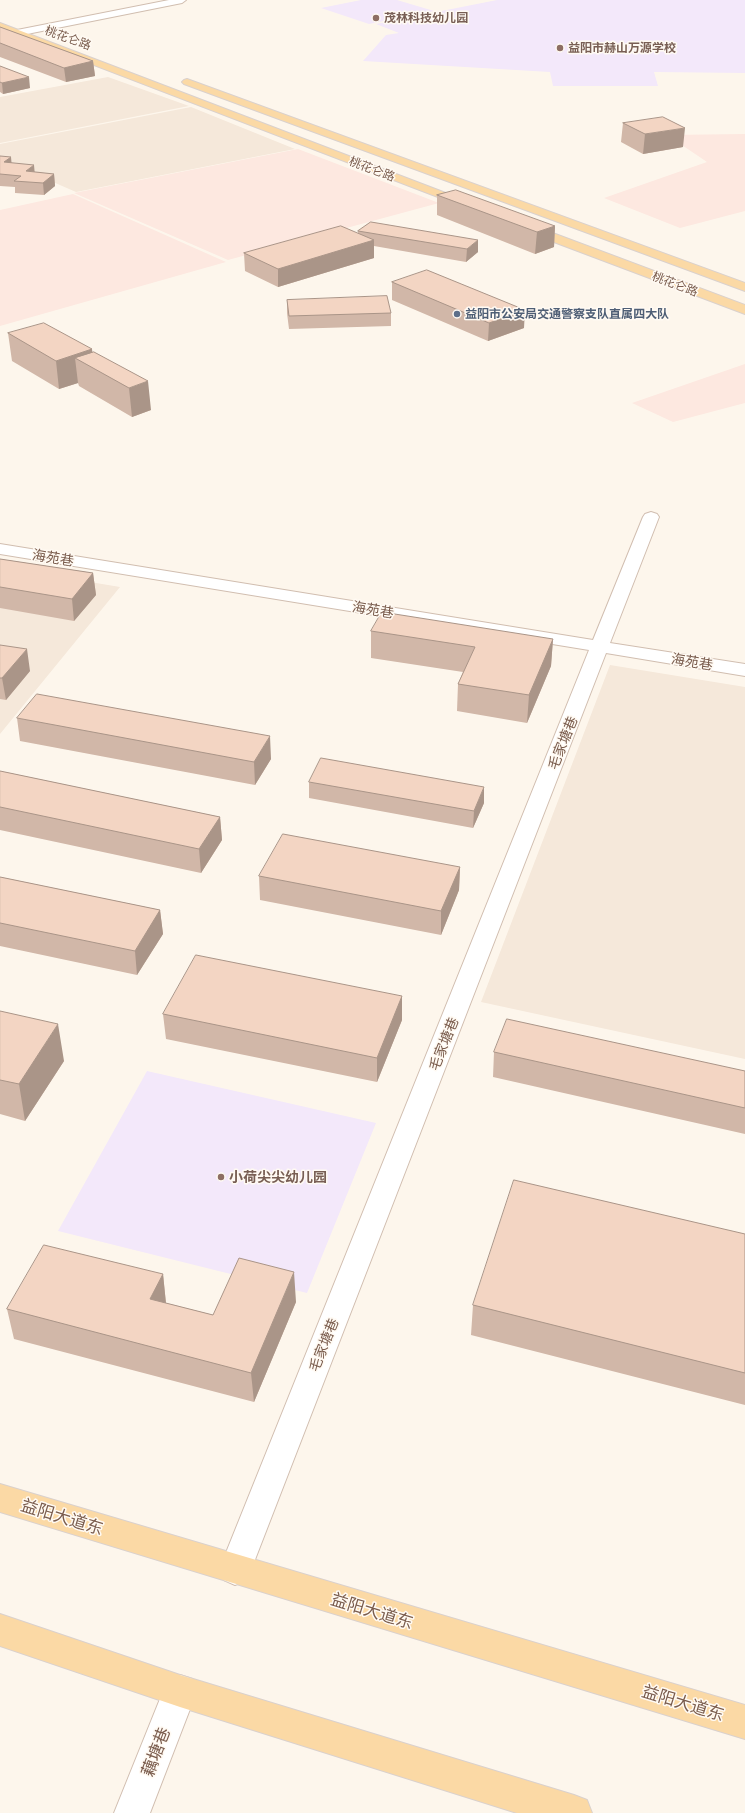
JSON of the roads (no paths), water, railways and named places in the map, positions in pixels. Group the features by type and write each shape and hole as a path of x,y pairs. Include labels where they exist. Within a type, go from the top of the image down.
{"main road":[{"name":"桃花仑路","path":"20,20 63,36"},
{"name":"桃花仑路","path":"0,26 477,209"},
{"name":"桃花仑路","path":"176,78 745,287"},
{"name":"桃花仑路","path":"515,223 745,310"},
{"name":"益阳大道东","path":"0,1498 235,1570 745,1722"},
{"path":"0,1630 180,1691 574,1813"}],"street":[{"path":"16,33 182,0"},
{"name":"毛家塘巷","path":"235,1570 601,647 651,517"},
{"name":"海苑巷","path":"0,549 745,670"},
{"name":"藕塘巷","path":"132,1813 180,1691"}],"place":[{"name":"茂林科技幼儿园","path":"376,18"},
{"name":"益阳市赫山万源学校","path":"560,48"},
{"name":"益阳市公安局交通警察支队直属四大队","path":"457,314"},
{"name":"小荷尖尖幼儿园","path":"221,1177"}]}
